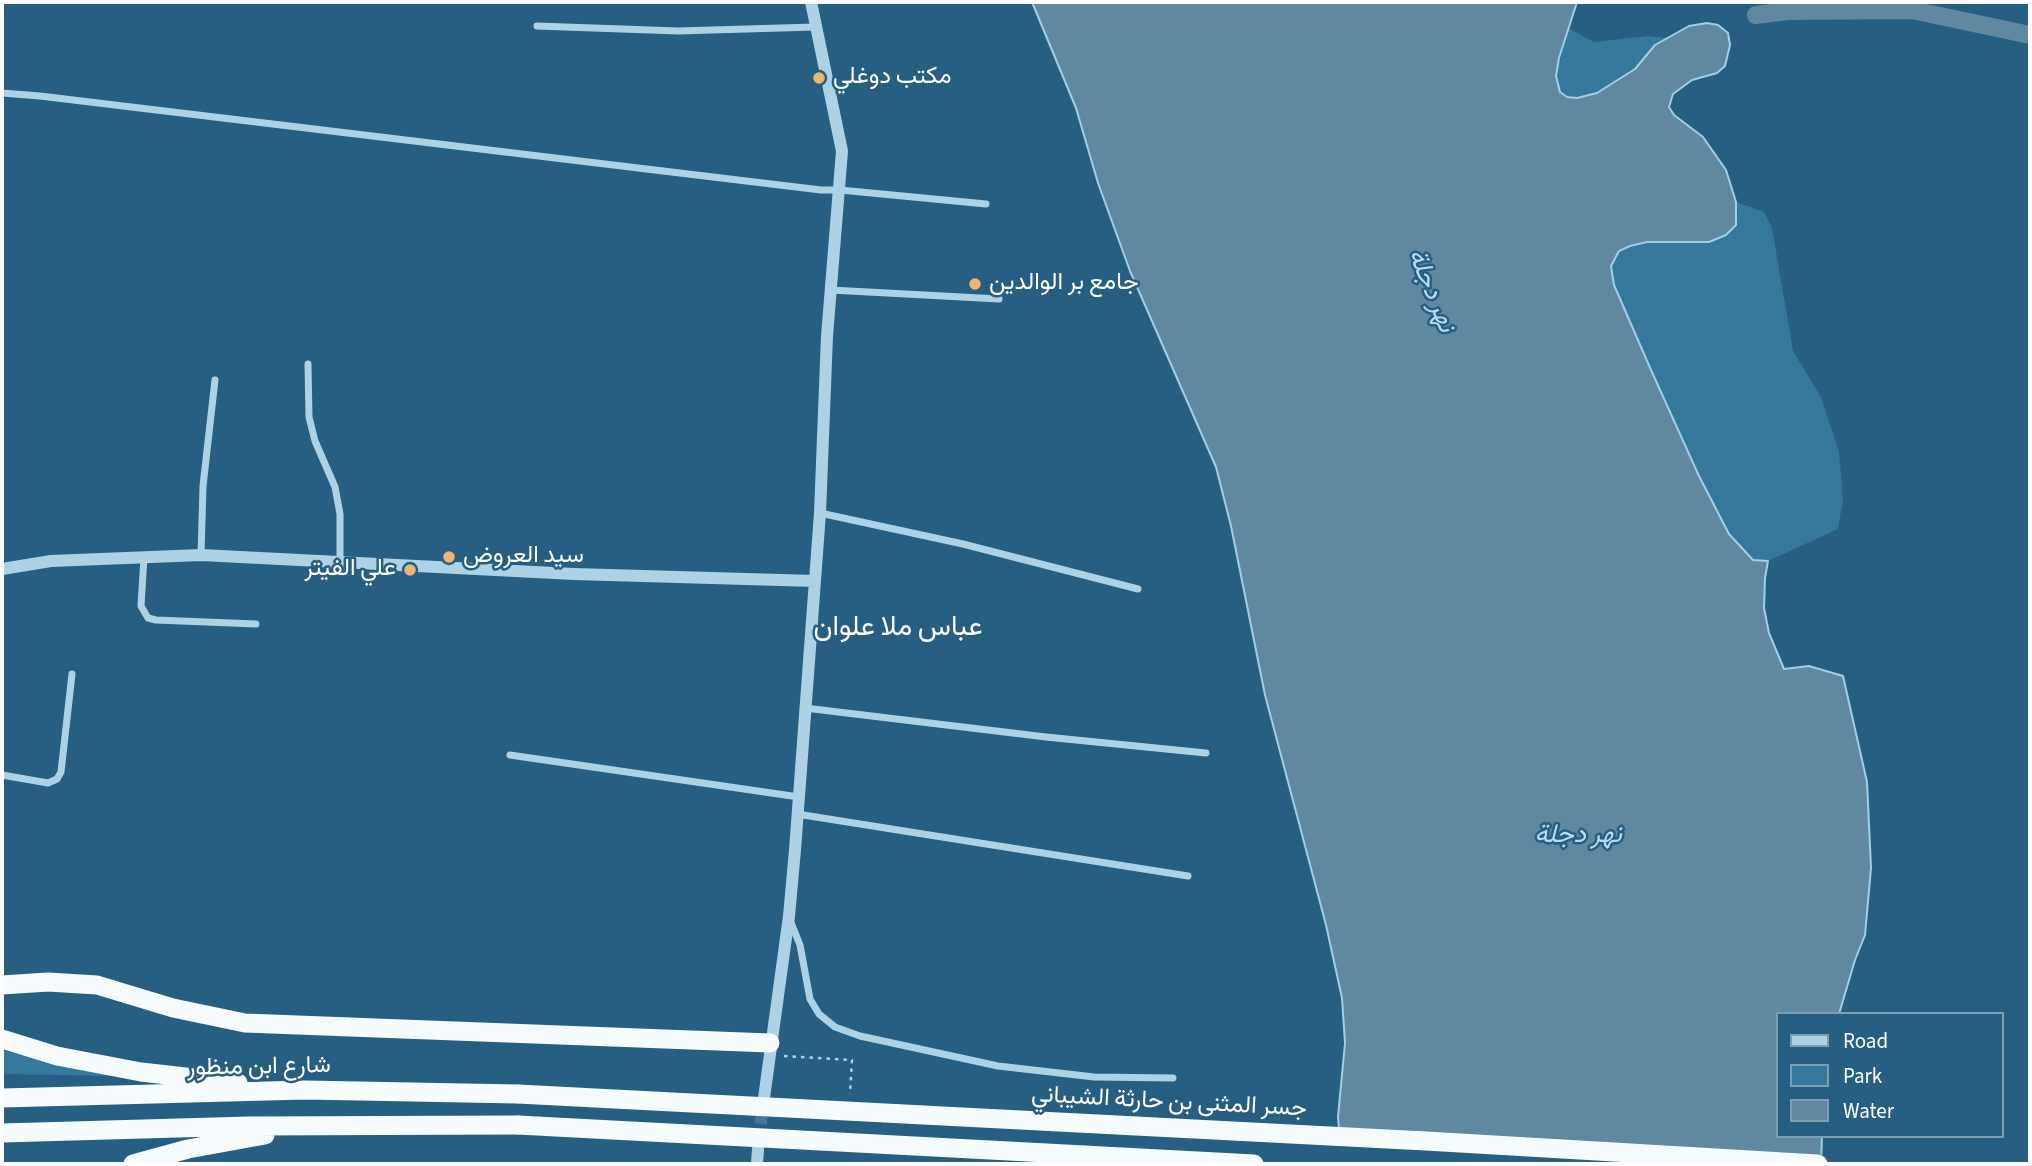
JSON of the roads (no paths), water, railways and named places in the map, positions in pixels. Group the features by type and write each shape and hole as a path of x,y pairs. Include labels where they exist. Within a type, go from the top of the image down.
{"highway":[{"path":"2,985 48,982 97,985 173,1008 245,1023 769,1049"},
{"path":"2,1039 57,1056 141,1072 305,1090"},
{"name":"شارع ابن منظور","path":"2,1098 305,1090 518,1094"},
{"name":"جسر المثنى بن حارثة الشيباني","path":"518,1094 1818,1164"},
{"path":"133,1164 188,1149 316,1125"},
{"path":"2,1133 316,1125 518,1125 1254,1164"}],"street":[{"path":"764,1098 789,916 799,797 842,151 811,2"},
{"path":"537,26 678,31 815,27"},
{"path":"2,93 807,189 986,204"},
{"path":"831,290 999,299"},
{"path":"308,364 309,417 315,441 335,487 340,514 341,562"},
{"path":"201,555 203,486 215,380"},
{"path":"820,513 963,544 1138,589"},
{"path":"2,569 51,561 201,555 574,574 815,581"},
{"path":"144,557 141,606 148,618 256,624"},
{"path":"2,775 48,783 57,779 61,772 72,674"},
{"path":"805,708 1206,753"},
{"path":"510,755 799,797"},
{"path":"797,814 1188,876"},
{"path":"789,916 800,945 810,999 819,1014 835,1027 860,1036 998,1066 1094,1077 1173,1078"},
{"path":"757,1164 758,1149"}],"water":[{"name":"نهر دجلة","path":"1032,2 1577,2 1556,76 1560,92 1567,97 1577,98 1597,93 1635,69 1655,45 1689,26 1707,23 1718,25 1728,33 1730,45 1725,66 1717,73 1692,80 1673,94 1669,107 1674,115 1703,137 1726,170 1736,202 1736,225 1726,235 1709,242 1647,242 1630,246 1619,251 1611,266 1614,285 1651,370 1699,476 1729,534 1753,560 1768,561 1764,608 1769,633 1784,669 1809,666 1843,676 1867,782 1871,868 1865,935 1840,1012 1776,1012 1776,1138 1822,1138 1821,1164 1342,1164 1338,1117 1345,1043 1342,998 1326,925 1265,695 1231,526 1216,467 1130,271 1098,183 1076,108"}],"waterway":[{"path":"1756,15 1787,11 1912,10 2030,35"}],"tunnel":[{"path":"759,1142 763,1101"}],"place":[{"name":"مكتب دوغلي","path":"819,78"},
{"name":"جامع بر الوالدين","path":"975,284"},
{"name":"سيد العروض","path":"449,557"},
{"name":"علي الفيتر","path":"410,570"}],"district":[{"name":"عباس ملا علوان","path":"898,629"}]}
